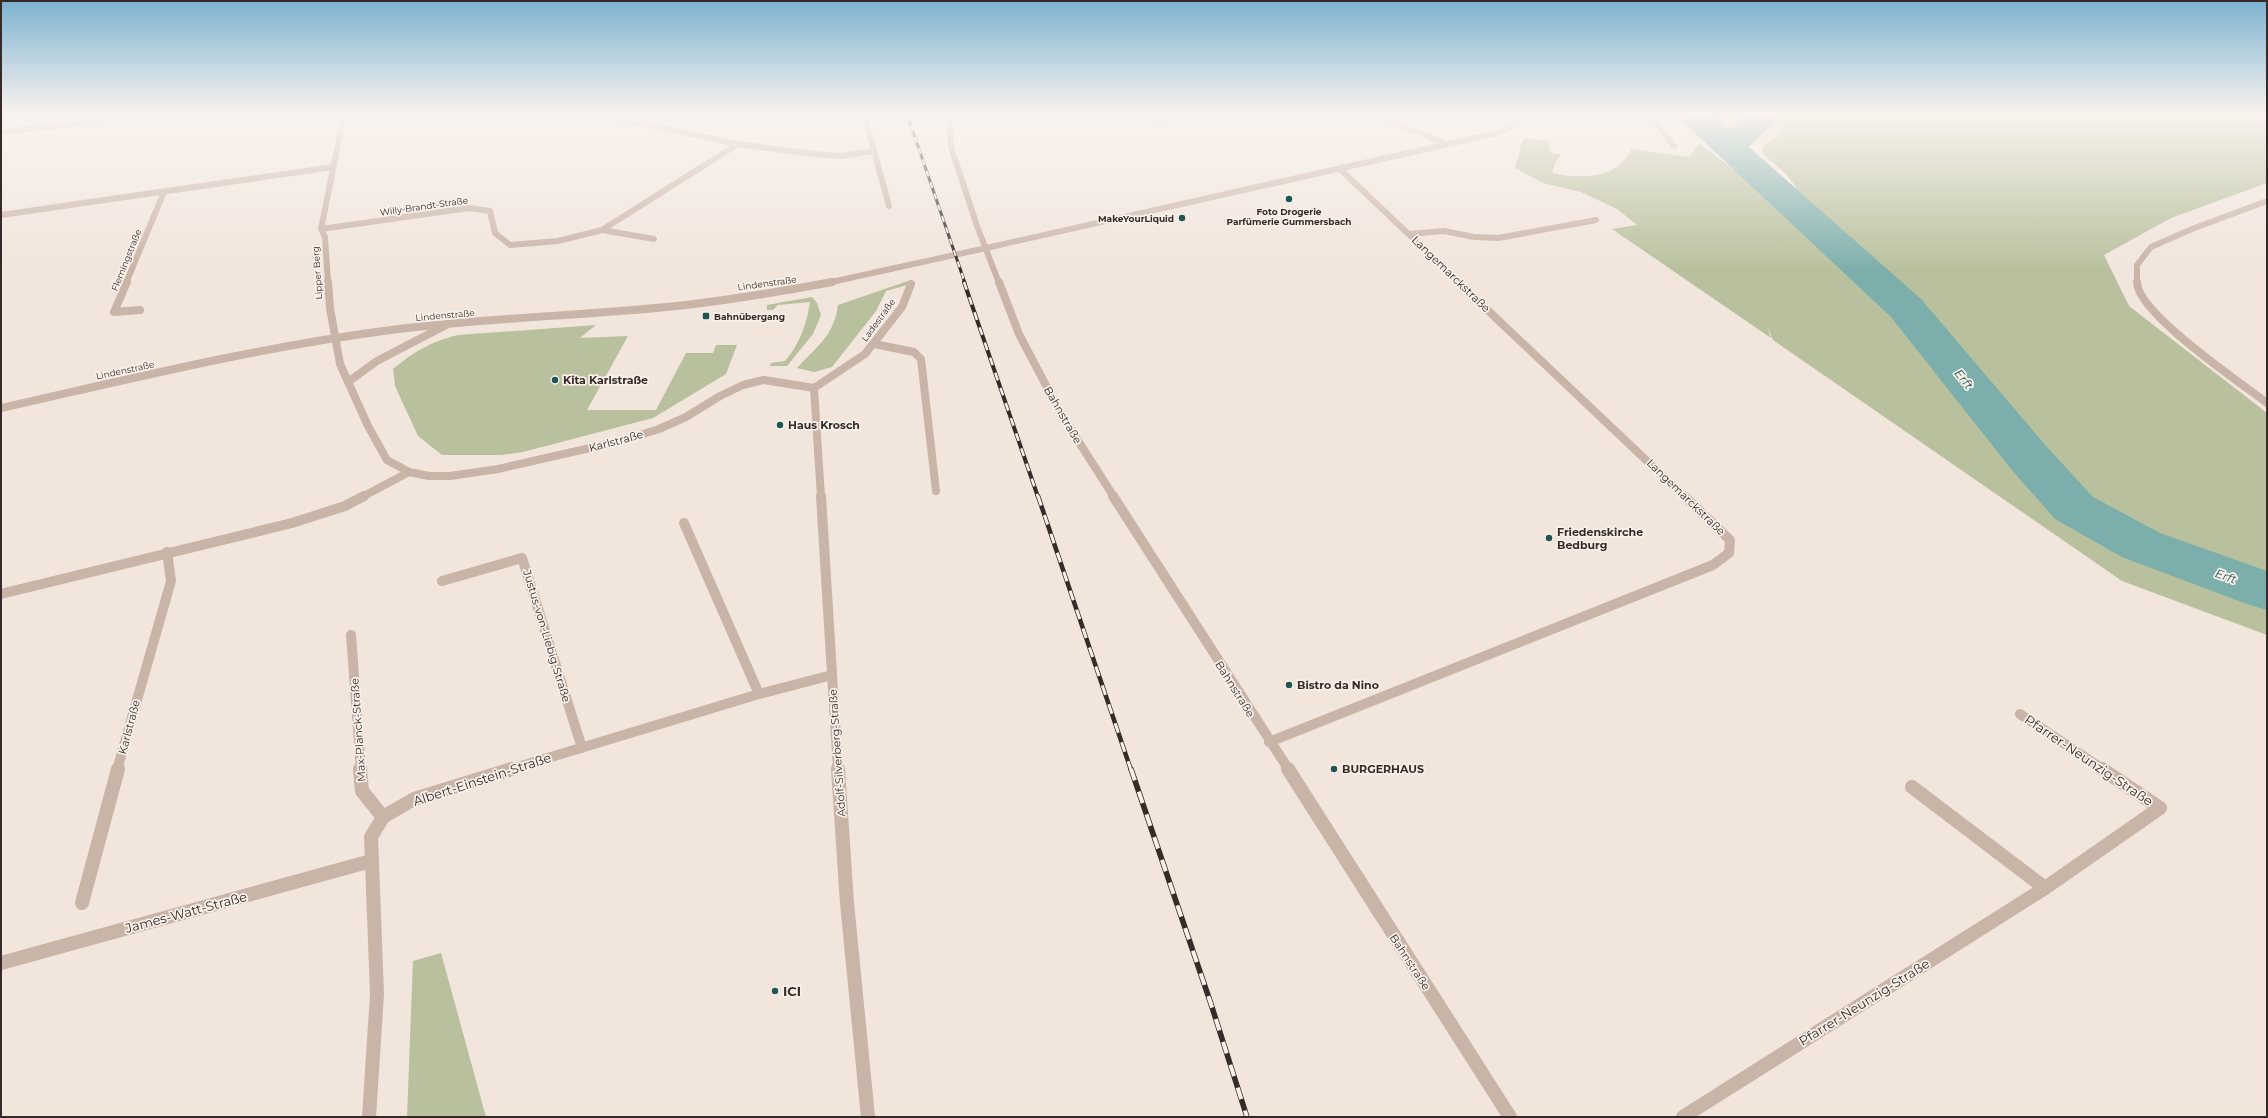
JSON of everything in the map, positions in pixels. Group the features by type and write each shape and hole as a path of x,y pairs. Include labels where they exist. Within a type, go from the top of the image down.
{"street":[{"name":"Willy-Brandt-Straße","path":"321,229 469,208 490,211 495,233 510,245 558,241 602,230 646,204 704,166"},
{"path":"877,166 889,206"},
{"name":"Bahnstraße","path":"958,166 986,248 1019,334 1061,414 1269,742 1510,1117"},
{"name":"Lindenstraße","path":"1,408 265,350 334,337 448,324 687,305 806,288 1348,166"},
{"path":"1,215 333,167"},
{"name":"Lipper Berg","path":"333,167 321,229 325,237 330,308 334,337"},
{"name":"Langemarckstraße","path":"1269,742 1713,565 1729,553 1730,540 1340,168"},
{"name":"Flemingstraße","path":"140,310 114,312 164,192"},
{"path":"2267,201 2192,229 2151,247 2137,265 2137,288 2155,313 2178,335 2267,404"},
{"path":"1409,234 1444,231 1474,237 1498,238 1596,220"},
{"name":"Willy-Brandt-Straße","path":"602,230 654,239"},
{"name":"Ladestraße","path":"814,388 865,354 902,307 911,284"},
{"path":"348,382 377,361 448,324"},
{"name":"Karlstraße","path":"334,337 340,364 368,426 387,460 408,472 429,476 450,476 498,469 621,441 659,429 679,420 743,385 764,380 814,388"},
{"path":"874,344 914,352 920,359 936,491"},
{"name":"Adolf-Silverberg-Straße","path":"814,388 847,903 868,1117"},
{"path":"1,594 167,552 292,523 345,506 408,472"},
{"path":"684,523 759,694"},
{"name":"Karlstraße","path":"82,903 135,704 171,581 167,552"},
{"name":"Justus-von-Liebig-Straße","path":"442,581 522,558 582,748"},
{"name":"Max-Planck-Straße","path":"351,635 362,791 383,817"},
{"name":"Albert-Einstein-Straße","path":"369,1117 377,994 371,837 383,817 414,799 759,694 832,675"},
{"name":"Pfarrer-Neunzig-Straße","path":"1683,1117 2045,888 2160,808 2020,714"},
{"path":"1912,787 2045,888"},
{"name":"James-Watt-Straße","path":"1,963 371,861"}],"green space":[{"path":"1515,166 1554,166 1552,173 1586,176 1608,172 1618,166 1729,166 1755,186 1776,196 1785,189 1796,187 1786,174 1777,166 2267,166 2267,183 2171,218 2104,255 2129,306 2267,413 2267,635 2122,581 1773,340 1767,326 1771,338 1612,229 1637,225 1617,209 1581,192 1543,183 1515,168"},
{"path":"908,281 911,284 886,291 876,311 832,367 814,372 797,368 818,347 829,333 836,316 838,305"},
{"path":"812,297 817,303 821,315 813,334 787,366 770,366 771,363 785,361 790,355 804,326 810,302 778,305 773,310 767,310 767,305"},
{"name":"Kita Karlstraße","path":"596,325 580,338 628,336 587,410 656,410 686,353 713,353 716,345 737,345 726,374 653,418 523,452 502,455 442,455 418,436 395,386 393,369 408,357 423,348 448,338 458,335"},
{"path":"441,953 486,1117 407,1117 413,961"}],"waterway":[{"name":"Erft","path":"1750,166 1906,308 2029,458 2074,508 2141,545 2267,591"}],"railway":[{"path":"925,166 965,283"},
{"path":"964,282 1038,497"},
{"path":"1038,496 1131,770"},
{"path":"1131,769 1211,1004 1247,1117"}],"place":[{"name":"Foto Drogerie Parfümerie Gummersbach","path":"1289,199"},
{"name":"MakeYourLiquid","path":"1182,218"},
{"name":"Bahnübergang","path":"706,316"},
{"name":"Kita Karlstraße","path":"555,380"},
{"name":"Haus Krosch","path":"780,425"},
{"name":"Friedenskirche Bedburg","path":"1549,538"},
{"name":"Bistro da Nino","path":"1289,685"},
{"name":"BURGERHAUS","path":"1334,769"},
{"name":"ICI","path":"775,991"}]}
